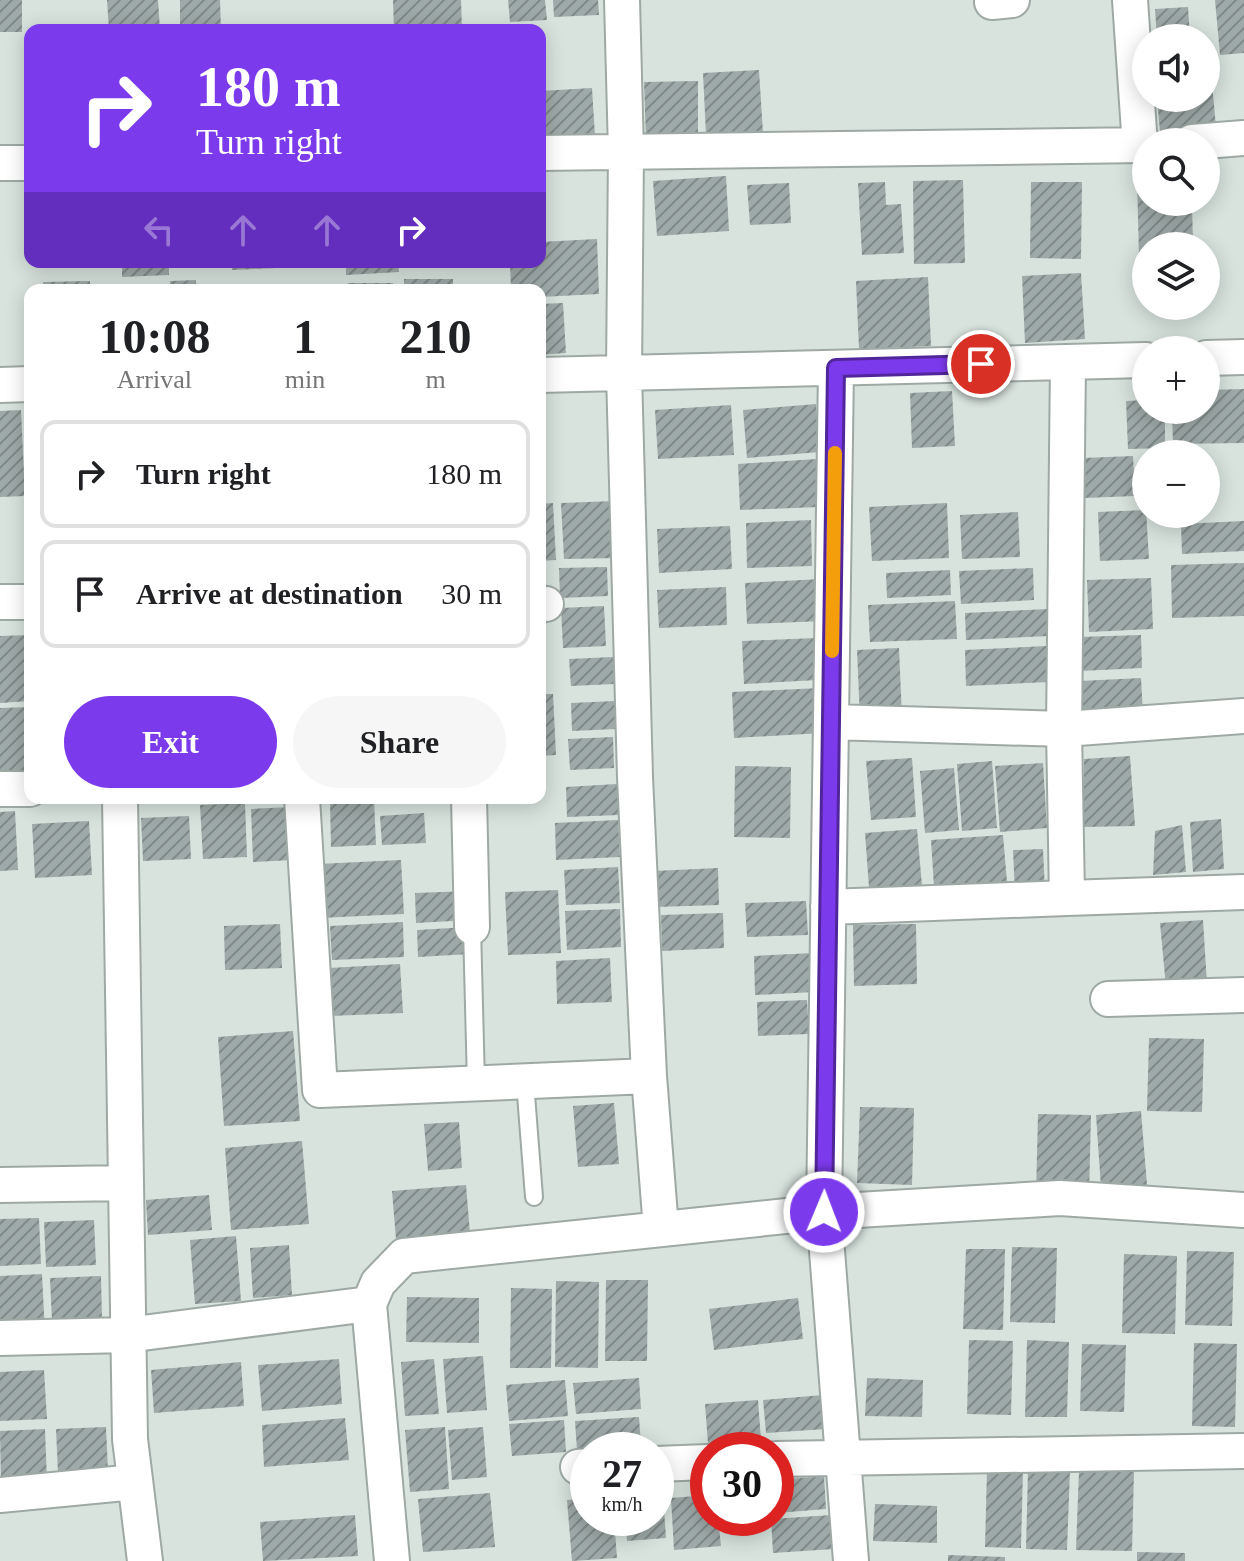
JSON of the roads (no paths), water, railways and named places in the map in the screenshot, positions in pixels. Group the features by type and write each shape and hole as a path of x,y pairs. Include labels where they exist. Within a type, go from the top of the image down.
{"street":[{"path":"622,0 626,152 624,373 635,762 649,1076 661,1229"},
{"path":"1130,0 1141,128"},
{"path":"1220,140 1244,138"},
{"path":"546,153 1132,145"},
{"path":"0,163 24,163"},
{"path":"1220,358 1244,357"},
{"path":"546,375 1132,360"},
{"path":"1067,898 1064,729 1068,362"},
{"path":"836,368 824,1212 851,1561"},
{"path":"0,385 24,384"},
{"path":"0,602 24,602"},
{"path":"831,722 1064,729 1244,716"},
{"path":"0,789 24,789"},
{"path":"120,804 130,1439 145,1561"},
{"path":"302,804 320,1090 649,1076"},
{"path":"469,804 472,927"},
{"path":"828,907 1244,892"},
{"path":"1108,999 1244,995"},
{"path":"0,1185 126,1183"},
{"path":"392,1561 369,1304 378,1283 404,1256 824,1212 1060,1198 1244,1210"},
{"path":"0,1338 127,1335 369,1304"},
{"path":"794,1458 1244,1451"},
{"path":"0,1495 135,1482"}],"lane":[{"path":"472,927 476,1084"},
{"path":"525,1082 534,1197"}]}
